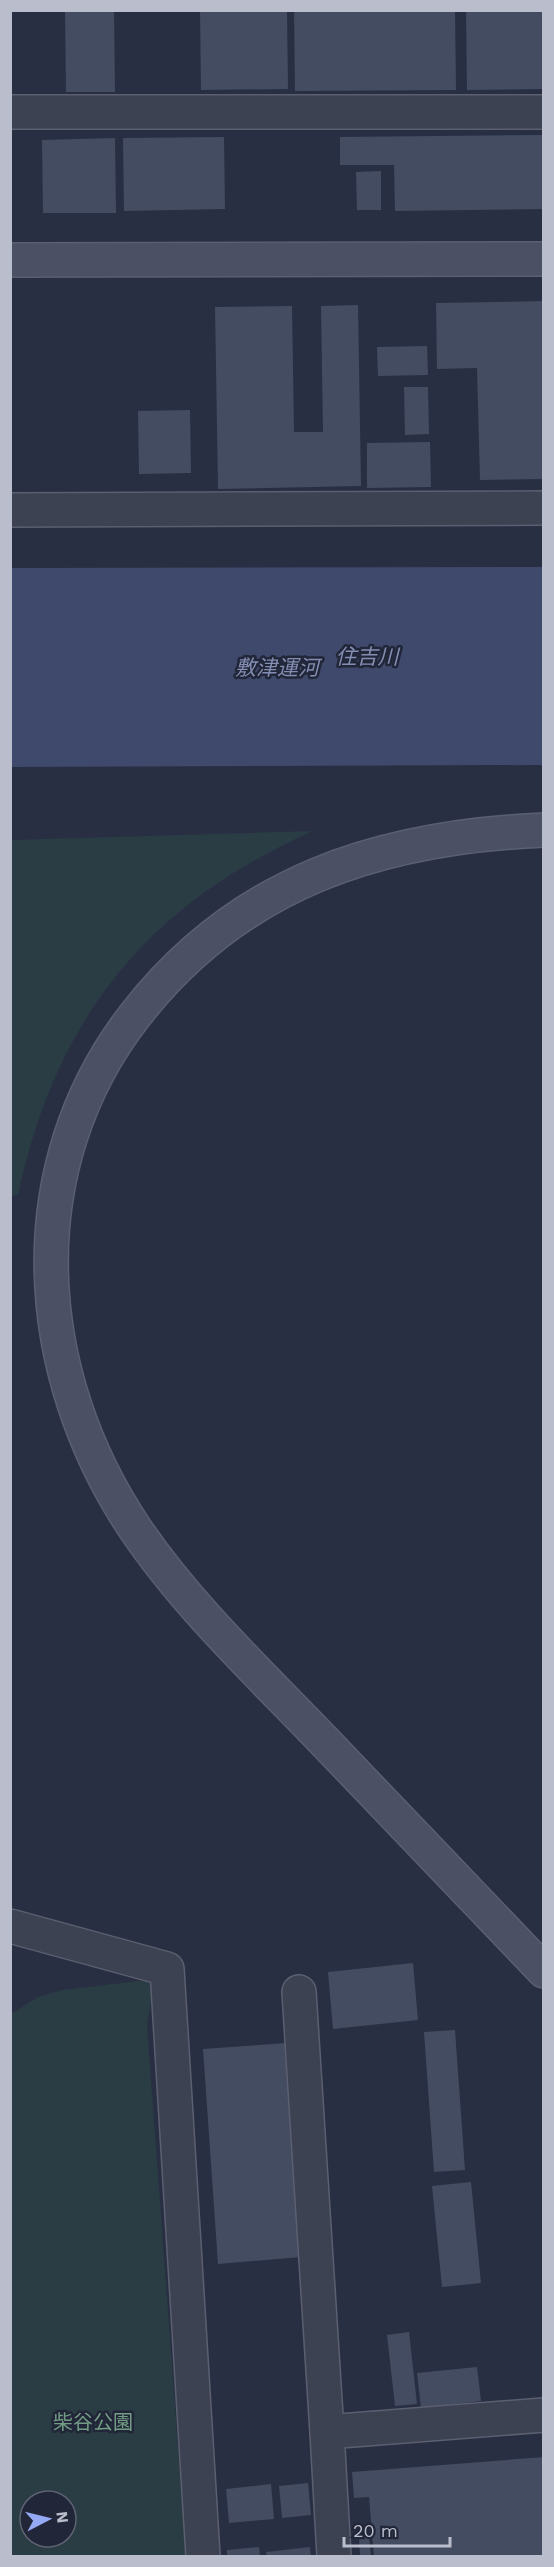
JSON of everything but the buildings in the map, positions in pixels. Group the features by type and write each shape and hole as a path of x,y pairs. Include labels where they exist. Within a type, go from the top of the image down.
{"street":[{"path":"10,112 543,112"},
{"path":"10,260 543,259"},
{"path":"10,510 543,508"},
{"path":"543,830 447,839 374,854 294,884 249,908 182,961 156,988 126,1026 91,1089 80,1114 62,1173 52,1230 50,1279 60,1353 80,1423 104,1475 138,1532 201,1611 543,1971"},
{"path":"10,1926 167,1969 203,2556"},
{"path":"299,1992 334,2556"},
{"path":"327,2433 543,2415"}],"green space":[{"path":"313,831 254,861 202,894 157,932 118,974 84,1022 57,1074 35,1132 18,1195 11,1196 11,840"},
{"name":"柴谷公園","path":"155,1979 147,2025 186,2556 11,2556 11,2014 38,1997 62,1990"}],"water":[{"name":"敷津運河","path":"543,567 543,765 11,767 11,568"}],"water label":[{"name":"住吉川","path":"367,656"}]}
